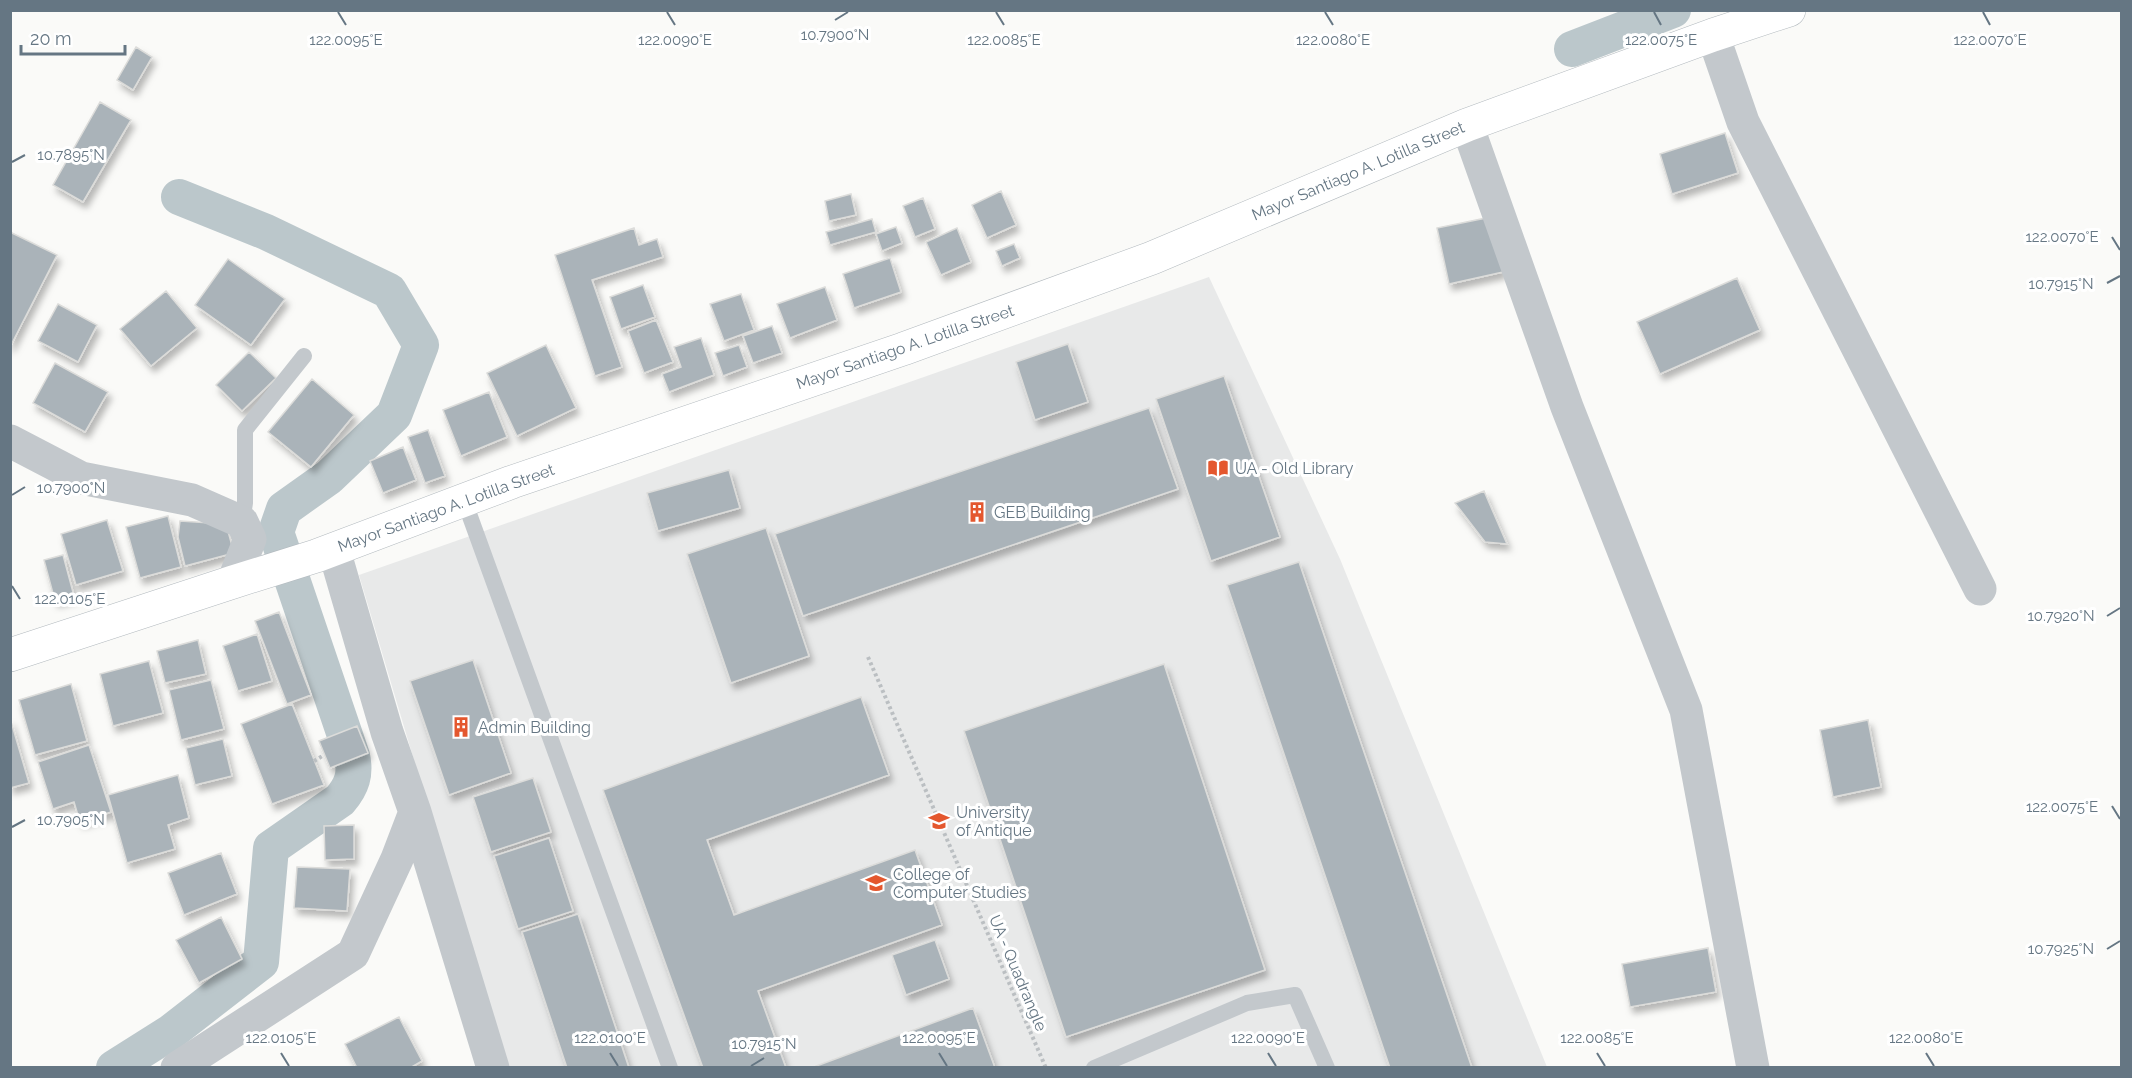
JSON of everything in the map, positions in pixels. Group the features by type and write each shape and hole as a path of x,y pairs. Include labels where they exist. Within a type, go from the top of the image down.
{"main road":[{"name":"Mayor Santiago A. Lotilla Street","path":"10,655 325,553 512,482 903,349 1141,262 1467,125 1713,35 1789,10"}],"street":[{"path":"1713,35 1743,122 1980,589"},
{"path":"1467,125 1567,407 1686,710 1753,1068"},
{"path":"10,441 81,478 192,500 242,522 250,539 233,582"},
{"path":"325,553 415,812 493,1068"},
{"path":"177,1068 353,954 397,859 415,812"}],"lane":[{"path":"242,522 245,502 245,430 304,356"},
{"path":"464,500 670,1068"},
{"path":"1094,1068 1247,1003 1295,995 1327,1068"}],"path":[{"name":"UA - Quadrangle","path":"868,657 1046,1068"},
{"path":"314,761 324,755"}],"shaded area":[{"name":"University of Antique","path":"1209,277 1340,559 1547,1067 505,1067 359,575"}],"building":[{"path":"136,47 152,57 133,90 117,80"},
{"path":"100,102 131,120 83,202 53,185"},
{"path":"1725,133 1738,173 1672,194 1660,154"},
{"path":"1001,191 1016,225 987,238 972,205"},
{"path":"851,194 856,215 829,221 825,201"},
{"path":"923,198 935,229 915,237 903,206"},
{"path":"1491,217 1503,272 1449,284 1437,228"},
{"path":"872,219 876,232 830,245 826,232"},
{"path":"896,227 902,243 882,251 876,234"},
{"path":"634,228 639,245 657,239 663,257 592,280 622,367 595,376 555,255"},
{"path":"957,228 971,262 941,275 926,242"},
{"path":"10,232 57,255 10,347"},
{"path":"1014,244 1020,258 1002,266 996,251"},
{"path":"890,258 901,292 854,308 843,274"},
{"path":"228,259 285,299 251,345 195,305"},
{"path":"1737,278 1760,330 1660,374 1637,322"},
{"path":"643,285 655,317 621,329 610,297"},
{"path":"825,287 837,320 790,338 777,304"},
{"path":"166,291 197,328 151,366 120,329"},
{"path":"741,294 754,330 724,341 710,304"},
{"path":"58,304 97,325 78,362 38,341"},
{"path":"656,320 673,362 644,373 628,331"},
{"path":"772,326 782,353 753,363 743,336"},
{"path":"701,338 714,375 669,392 662,374 681,367 674,347"},
{"path":"1068,344 1088,402 1035,420 1016,362"},
{"path":"546,345 576,408 517,436 487,373"},
{"path":"739,345 747,367 723,376 715,353"},
{"path":"249,352 276,378 242,411 216,385"},
{"path":"55,363 108,392 85,432 33,403"},
{"name":"UA - Old Library","path":"1224,376 1280,537 1211,561 1156,399"},
{"path":"312,379 354,415 311,467 268,432"},
{"path":"489,392 507,437 461,456 443,410"},
{"name":"GEB Building","path":"1149,408 1178,489 803,616 775,534"},
{"path":"428,430 445,476 425,483 408,437"},
{"path":"403,447 416,480 383,493 370,461"},
{"path":"729,470 740,508 658,531 647,493"},
{"path":"1484,491 1507,544 1485,542 1455,503"},
{"path":"168,516 181,567 140,578 126,527"},
{"path":"107,520 123,571 76,585 61,534"},
{"path":"180,521 226,524 234,553 185,566 178,537"},
{"path":"766,528 809,656 731,683 687,554"},
{"path":"63,555 74,596 55,601 44,560"},
{"path":"1299,562 1472,1068 1390,1068 1227,585"},
{"path":"279,612 311,695 287,704 255,621"},
{"path":"257,634 272,681 238,691 223,646"},
{"path":"198,640 206,674 165,683 157,651"},
{"name":"Admin Building","path":"473,660 511,773 449,795 410,681"},
{"path":"149,661 163,713 113,726 100,674"},
{"path":"1164,664 1265,970 1066,1037 964,731"},
{"path":"211,680 224,729 181,740 169,690"},
{"path":"71,684 87,741 35,755 19,700"},
{"name":"College of Computer Studies","path":"861,697 889,775 707,840 734,915 915,850 942,925 758,991 786,1068 703,1068 603,790"},
{"path":"292,704 324,785 272,804 241,724"},
{"path":"10,718 29,783 10,788"},
{"path":"1868,720 1881,787 1833,797 1820,730"},
{"path":"357,726 368,753 330,768 319,741"},
{"path":"223,739 232,776 195,785 186,748"},
{"path":"89,745 111,812 80,822 74,802 53,809 38,762"},
{"path":"178,775 189,818 168,825 175,849 127,863 108,795"},
{"path":"533,778 551,832 491,852 473,797"},
{"path":"354,825 354,859 325,860 324,826"},
{"path":"549,838 573,911 518,929 494,856"},
{"path":"221,853 237,894 184,915 168,873"},
{"path":"297,867 350,869 347,911 294,908"},
{"path":"578,914 629,1068 567,1068 522,932"},
{"path":"221,917 242,959 199,983 176,940"},
{"path":"935,940 949,979 906,995 892,955"},
{"path":"1708,948 1716,992 1630,1007 1622,964"},
{"path":"973,1008 995,1068 811,1068"},
{"path":"399,1017 422,1061 410,1068 357,1068 345,1044"}],"waterway":[{"path":"1572,49 1673,10"},
{"path":"114,1068 171,1032 261,962 271,848 340,800 348,790 354,768 352,756 276,532 284,509 329,477 394,415 421,345 389,291 266,232 179,197"}],"place":[{"name":"UA - Old Library","path":"1218,468"},
{"name":"GEB Building","path":"977,512"},
{"name":"Admin Building","path":"461,727"},
{"name":"University of Antique","path":"939,821"},
{"name":"College of Computer Studies","path":"876,883"}]}
